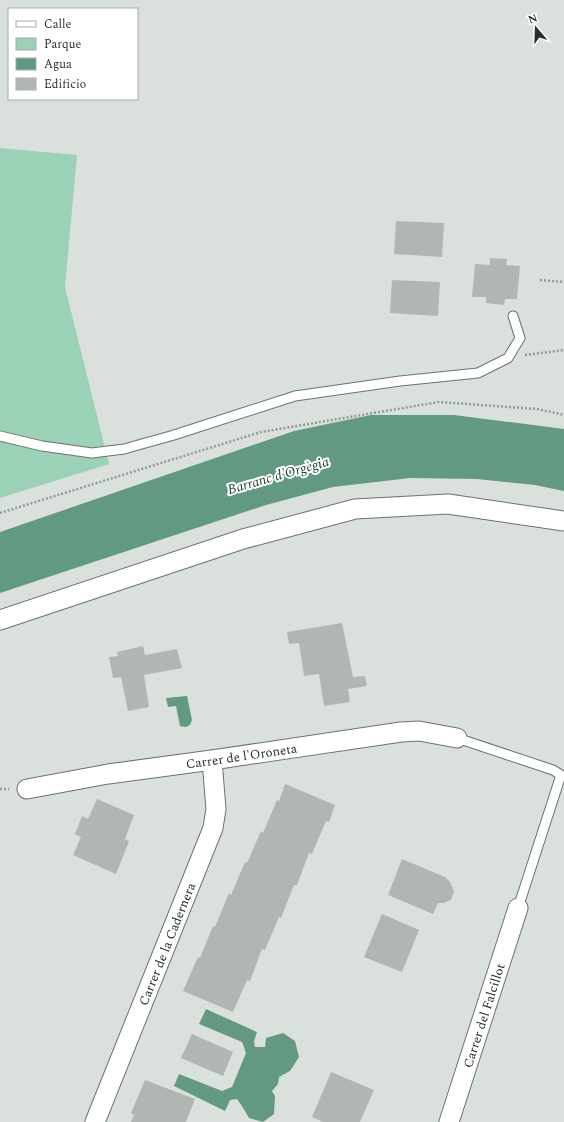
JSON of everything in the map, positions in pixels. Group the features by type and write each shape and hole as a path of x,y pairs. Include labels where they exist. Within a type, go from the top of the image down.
{"street":[{"path":"0,620 243,539 355,509 448,504 564,521"},
{"name":"Carrer de l'Oroneta","path":"27,789 108,774 407,732 419,731 457,738"},
{"name":"Carrer de la Cadernera","path":"96,1122 213,828 216,809 212,760"},
{"name":"Carrer del Falcillot","path":"449,1122 518,908"}],"lane":[{"path":"0,436 42,446 92,453 117,450 174,435 295,396 400,381 478,373 508,358 520,338 513,316"},
{"path":"457,738 553,770 561,775 518,908"}],"path":[{"path":"540,280 564,282"},
{"path":"525,354 564,350"},
{"path":"0,513 261,432 439,402 537,410 564,415"}],"green space":[{"path":"0,148 77,155 65,287 109,464 0,498"}],"water":[{"name":"Barranc d'Orgègia","path":"371,415 454,415 564,429 564,491 535,485 477,479 410,478 333,487 266,505 0,593 0,532 294,431"},
{"path":"187,696 192,720 190,725 186,727 180,726 176,706 168,707 166,698"},
{"path":"206,1009 257,1032 254,1041 255,1047 265,1047 266,1038 283,1033 295,1041 299,1057 290,1071 279,1077 278,1084 272,1091 275,1096 274,1114 263,1122 249,1118 237,1099 230,1100 225,1111 174,1086 179,1074 222,1091 232,1087 246,1053 242,1042 199,1024"}],"building":[{"path":"396,221 444,223 442,257 394,254"},
{"path":"490,258 507,259 506,265 520,266 517,299 505,299 504,305 486,303 486,297 472,297 475,264 490,265"},
{"path":"392,280 440,282 438,316 390,313"},
{"path":"342,623 353,677 365,676 367,686 348,689 350,702 324,706 319,674 304,676 299,643 289,644 287,632"},
{"path":"143,646 145,655 177,649 182,668 144,675 149,707 128,711 121,677 113,678 109,657 118,656 117,652"},
{"path":"285,784 335,805 329,822 326,821 312,854 309,853 297,885 294,885 281,918 279,917 265,950 262,949 250,981 247,980 233,1012 183,991 198,957 200,958 213,926 215,927 229,893 231,895 245,862 247,863 261,831 263,833 277,800 279,801"},
{"path":"97,799 134,815 125,839 129,841 116,874 73,855 81,837 75,834 82,816 88,819"},
{"path":"402,859 445,877 450,882 454,891 451,900 444,903 438,903 433,914 388,895"},
{"path":"382,914 419,930 402,972 364,957"},
{"path":"192,1034 233,1052 223,1076 181,1058"},
{"path":"331,1072 374,1090 360,1122 323,1122 312,1117"},
{"path":"145,1080 195,1099 186,1122 131,1122 134,1115 131,1113"}]}
